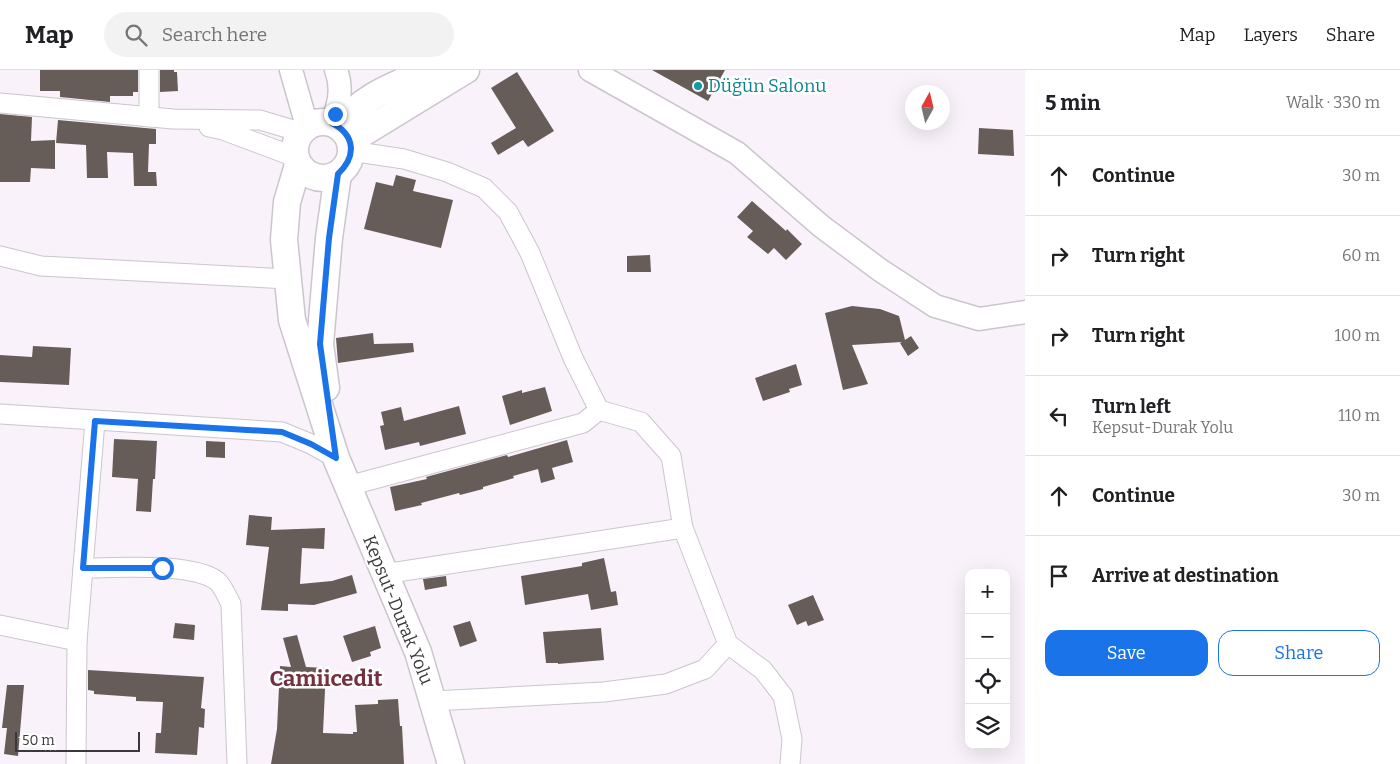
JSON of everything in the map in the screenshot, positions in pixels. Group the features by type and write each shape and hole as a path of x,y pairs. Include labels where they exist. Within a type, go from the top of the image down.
{"main road":[{"name":"Kepsut-Durak Yolu","path":"430,70 374,96 356,108 322,140 287,202 284,240 292,320 336,458 418,652 452,764"},
{"path":"322,140 350,160 345,168 330,178 312,176 304,172 322,140 466,70"},
{"name":"Kepsut-Durak Yolu","path":"336,458 320,344 329,238 338,174"}],"street":[{"path":"149,70 149,117"},
{"path":"291,70 322,140"},
{"path":"322,140 340,96 340,82 336,70"},
{"path":"590,70 737,154 821,226 880,270 935,306 979,319 1025,312"},
{"path":"0,103 173,119 260,120 279,124 322,140"},
{"path":"173,119 224,130 322,140 404,159 447,172 484,188 508,212 530,254 573,358 599,410 641,422 671,456 683,528 728,644 763,670 782,696 792,739 790,764"},
{"path":"0,256 41,266 288,279"},
{"path":"348,486 583,424 599,410"},
{"path":"0,414 282,432 311,444 336,458"},
{"path":"76,764 77,641 95,421"},
{"path":"384,574 683,528"},
{"path":"83,568 162,568 198,573 217,582 231,604 237,764"},
{"path":"0,625 77,641"},
{"path":"433,701 604,692 666,684 705,669 728,644"}],"building":[{"path":"40,70 138,70 138,92 133,92 133,96 110,96 110,102 60,97 60,91 40,91"},
{"path":"160,70 174,70 174,72 177,72 178,91 160,92"},
{"name":"Düğün Salonu","path":"652,70 725,70 708,101"},
{"path":"517,72 554,131 528,147 523,140 498,155 491,143 516,128 491,88"},
{"path":"0,114 32,117 31,141 55,140 55,169 31,168 30,182 0,182"},
{"path":"58,120 156,129 156,144 149,144 148,172 156,172 157,186 134,186 133,153 107,152 108,178 87,178 86,145 56,143"},
{"path":"979,128 1013,130 1014,156 978,154"},
{"path":"396,175 416,180 413,191 453,200 441,248 364,229 376,182 393,186"},
{"path":"752,201 786,231 787,229 802,244 786,260 774,248 768,254 747,237 753,231 737,217"},
{"path":"650,255 651,272 627,272 627,256"},
{"path":"852,306 880,309 899,316 905,340 911,336 919,348 908,356 900,343 902,342 852,345 868,384 843,390 825,313"},
{"path":"373,333 374,344 413,343 414,352 338,363 336,338"},
{"path":"33,346 71,348 69,385 0,382 0,355 32,357"},
{"path":"796,364 802,385 789,389 790,392 763,401 755,378"},
{"path":"545,387 552,411 510,425 502,396 522,390 522,393"},
{"path":"459,406 466,434 420,446 419,442 385,450 380,426 384,425 381,412 401,407 404,421"},
{"path":"114,439 157,441 151,512 136,511 138,479 112,477"},
{"path":"567,440 573,462 552,468 555,479 541,483 538,469 513,476 514,478 483,487 483,489 460,495 459,493 421,503 422,505 395,511 390,487 427,479 426,477"},
{"path":"206,441 225,442 225,458 206,457"},
{"path":"249,515 272,517 271,530 325,528 324,549 302,548 300,584 332,581 352,575 357,593 314,605 288,604 288,611 261,610 269,547 246,545"},
{"path":"604,558 611,592 616,591 618,605 591,610 588,594 525,605 521,576 582,566 582,563"},
{"path":"446,576 447,586 425,590 423,579"},
{"path":"813,595 824,620 808,626 806,621 797,625 788,605"},
{"path":"470,621 477,641 460,647 453,626"},
{"path":"175,623 195,625 194,640 173,638"},
{"path":"375,626 381,648 370,652 371,656 352,662 343,636"},
{"path":"601,628 604,660 558,664 546,663 543,632"},
{"path":"297,635 306,667 326,668 323,733 353,734 353,732 357,732 355,705 378,704 378,700 398,699 400,726 402,726 404,764 271,764 277,729 280,666 291,667 283,638"},
{"path":"88,670 204,677 201,708 205,709 204,728 199,727 197,755 155,753 156,733 161,733 163,702 136,701 136,697 94,694 94,691 88,690"},
{"path":"7,685 24,685 18,756 4,754 7,728 2,728"}],"place":[{"name":"Düğün Salonu","path":"698,86"}],"district":[{"name":"Camiicedit","path":"326,678"}],"route":[{"path":"162,568 83,568 95,421 282,432 311,444 336,458 320,344 329,238 338,174 350,160 352,150 346,133 332,123 335,114"}]}
